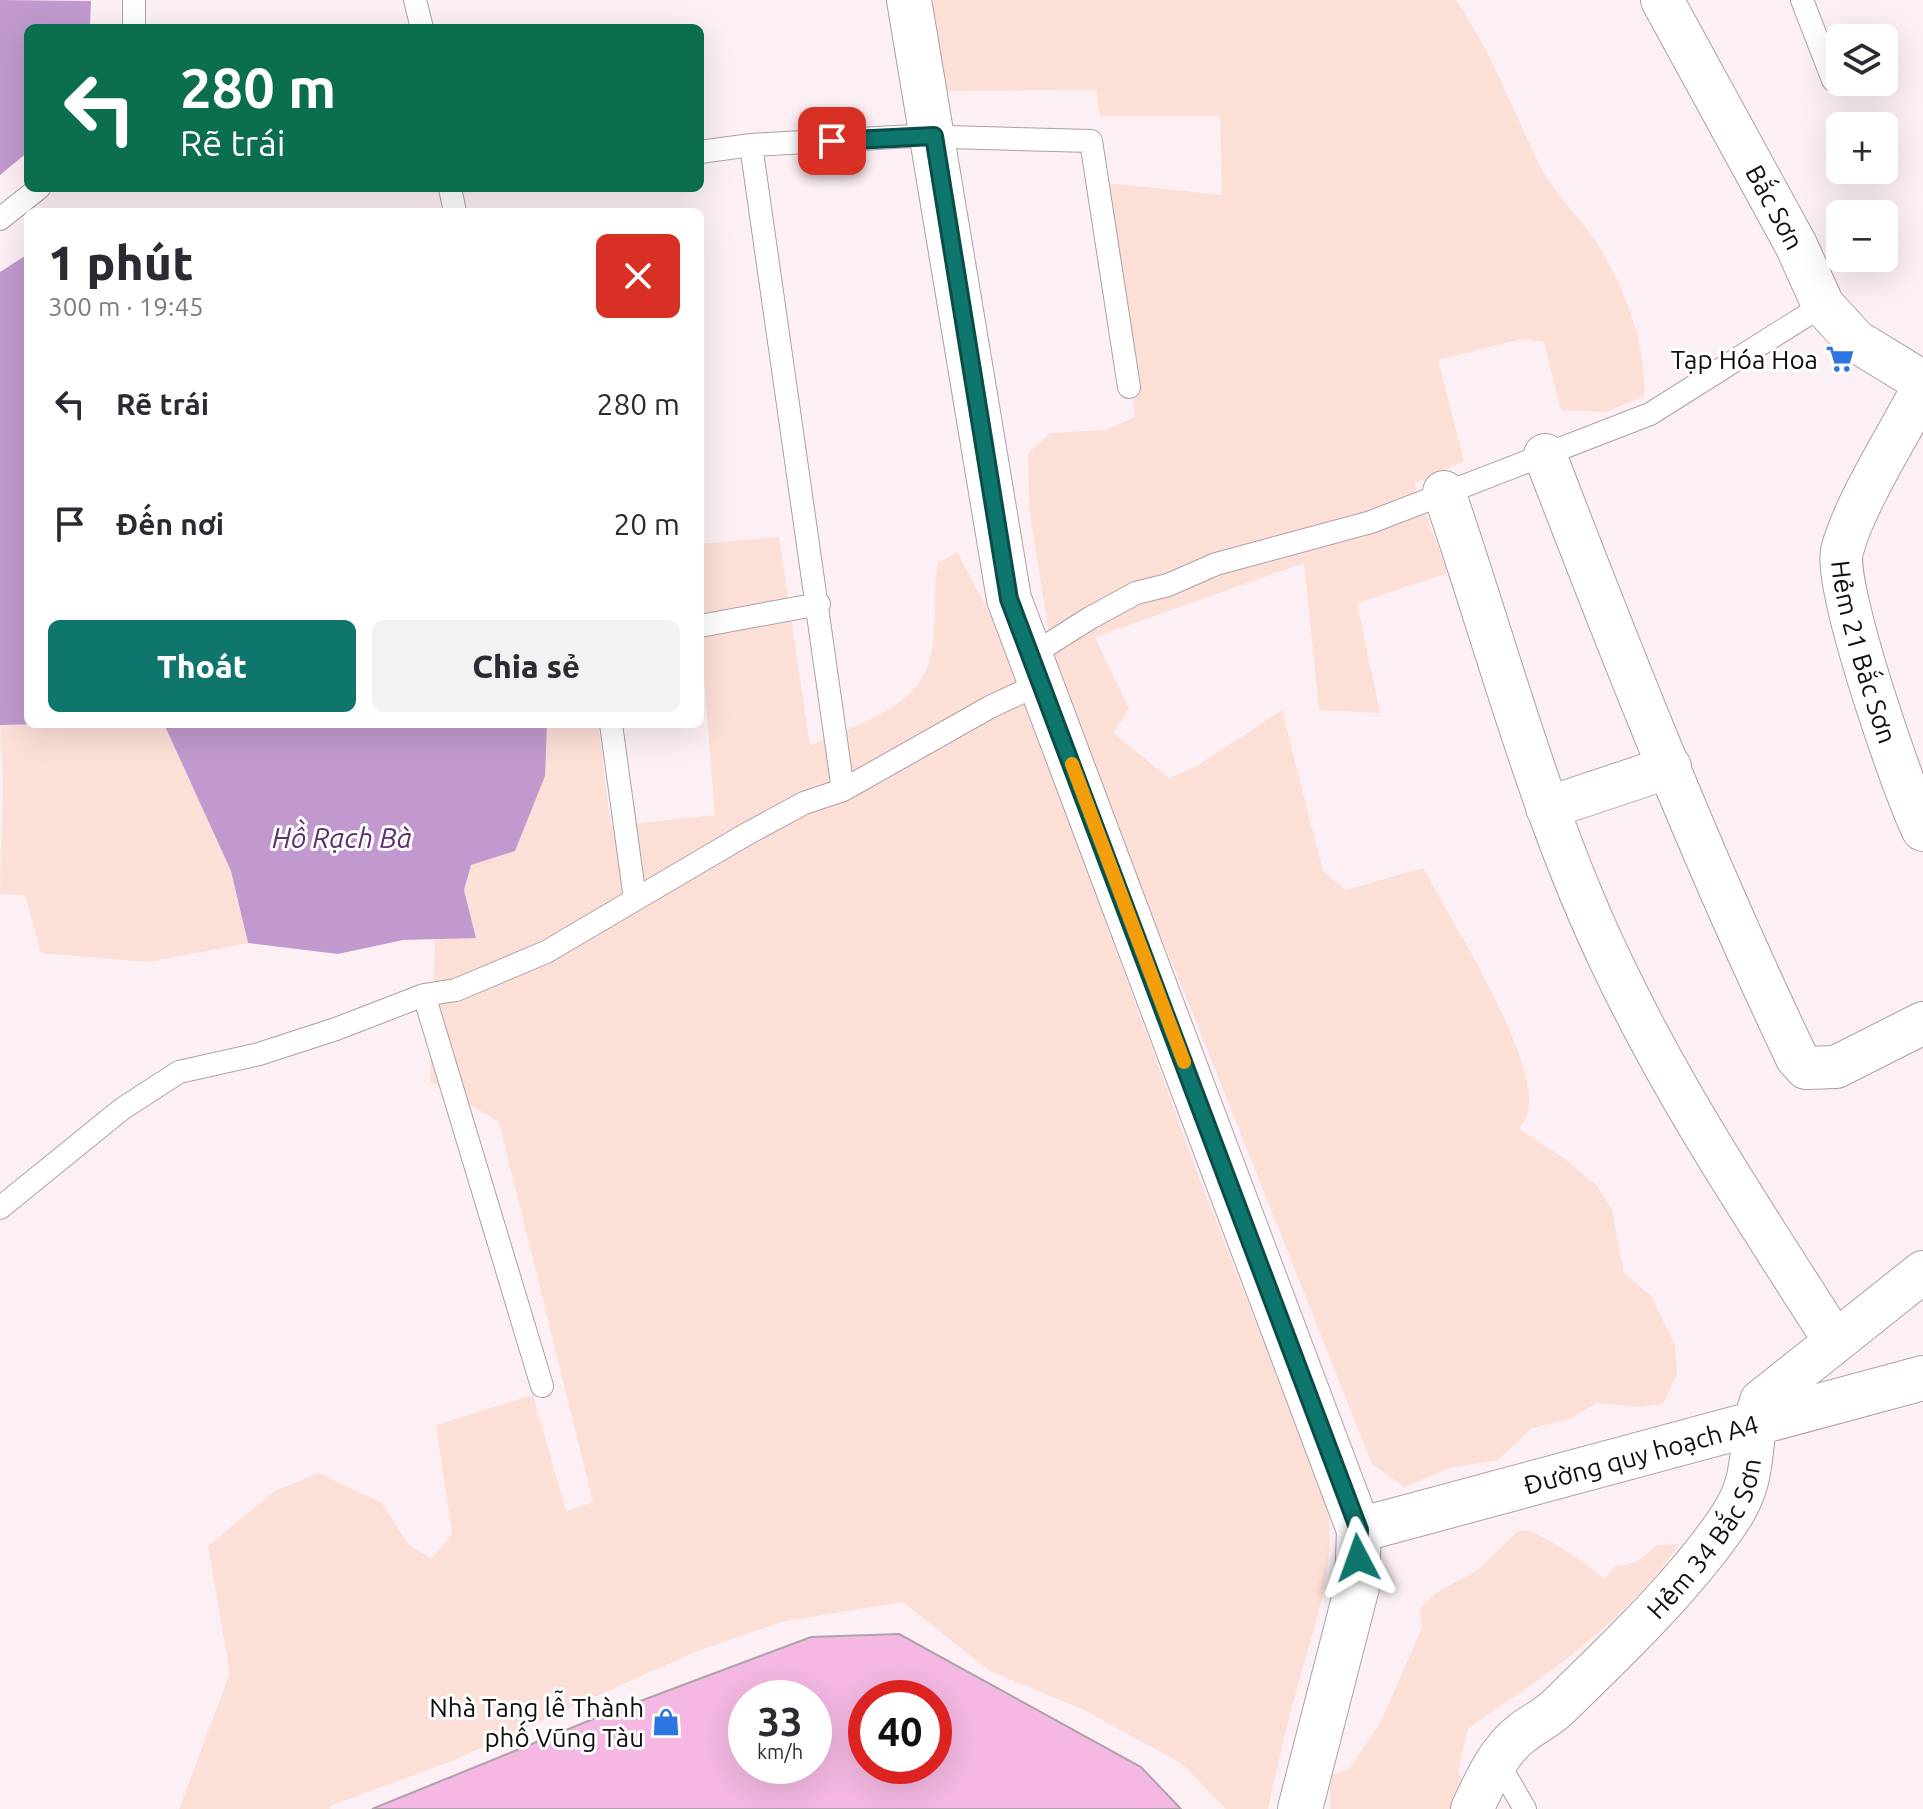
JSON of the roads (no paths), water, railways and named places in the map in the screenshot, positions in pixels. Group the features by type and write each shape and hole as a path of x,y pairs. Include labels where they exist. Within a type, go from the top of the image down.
{"street":[{"path":"909,0 1009,599 1359,1530 1357,1587 1300,1809"},
{"name":"Bắc Sơn","path":"1662,0 1796,245 1823,305 1856,341 1923,385"},
{"name":"Hẻm 21 Bắc Sơn","path":"1923,385 1849,532 1840,570 1896,765 1923,830"},
{"path":"1545,455 1734,926 1797,1058 1806,1068 1836,1067 1923,1023"},
{"path":"1444,492 1547,808 1614,968 1703,1135 1834,1340"},
{"path":"1547,808 1670,767"},
{"name":"Hẻm 34 Bắc Sơn","path":"1472,1809 1497,1761 1520,1734 1554,1712 1696,1564 1731,1517 1747,1486 1761,1401 1923,1272"},
{"name":"Đường quy hoạch A4","path":"1359,1530 1923,1378"}],"lane":[{"path":"134,0 134,24"},
{"path":"415,0 421,24"},
{"path":"1802,0 1826,62"},
{"path":"704,151 751,145 934,136 1091,141 1129,387"},
{"path":"751,145 819,604 843,790"},
{"path":"0,219 34,192"},
{"path":"0,1208 122,1109 179,1072 272,1050 424,995 456,990 546,952 804,803 843,790 990,707 1136,593 1168,585 1240,557 1371,522 1650,414 1823,305"},
{"path":"704,625 819,604"},
{"path":"612,728 635,899"},
{"path":"424,995 542,1386"},
{"path":"1497,1761 1525,1809"}],"water":[{"path":"0,0 91,1 90,24 24,24 24,155 0,175"},
{"path":"24,257 24,725 0,725 0,272"},
{"name":"Hồ Rạch Bà","path":"166,728 547,728 545,776 515,851 471,865 464,890 476,938 403,940 338,954 248,943 231,871"}],"place":[{"name":"Tạp Hóa Hoa","path":"1840,359"},
{"name":"Nhà Tang lễ Thành phố Vũng Tàu","path":"666,1722"}]}
